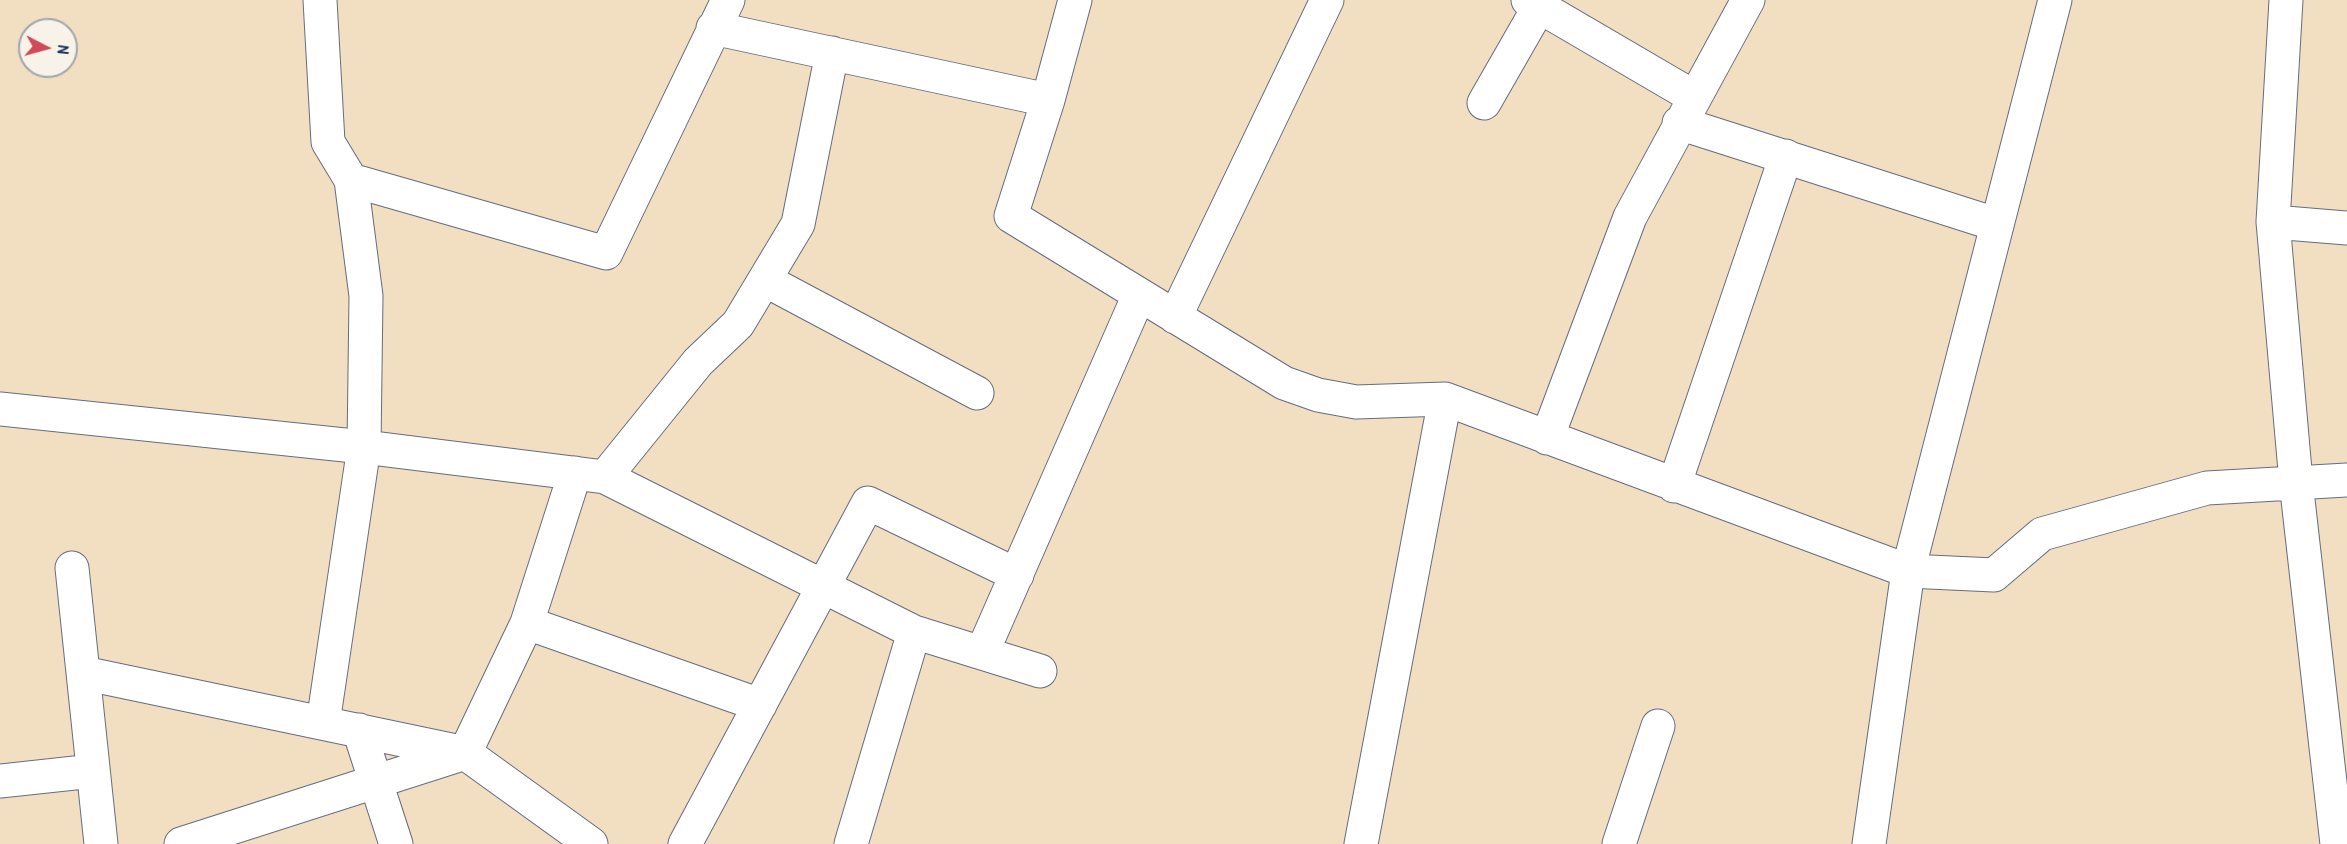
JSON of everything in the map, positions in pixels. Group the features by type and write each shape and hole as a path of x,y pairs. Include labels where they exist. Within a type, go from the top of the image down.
{"street":[{"path":"320,0 328,142 351,180 366,296 364,447 323,723"},
{"path":"1075,0 1048,100 1011,216 1284,383 1318,395 1356,402 1445,399 1674,486 1908,571 1994,575 2042,534 2207,488 2347,480"},
{"path":"1175,318 1327,0"},
{"path":"1547,438 1630,217 1748,0"},
{"path":"1869,844 1908,571 1995,224 2055,0"},
{"path":"2286,0 2272,222 2296,482 2337,844"},
{"path":"1484,103 1536,2 1687,110 1786,156 1995,224"},
{"path":"351,180 606,253 721,14 832,53 1048,100"},
{"path":"181,844 465,753 527,623 590,475 698,362 738,324 798,224 832,53"},
{"path":"1674,486 1786,156"},
{"path":"2272,222 2347,228"},
{"path":"765,280 977,393"},
{"path":"982,653 1139,295"},
{"path":"1361,844 1445,399"},
{"path":"0,409 364,447 590,475 914,632 1040,671"},
{"path":"685,844 868,503 1017,575"},
{"path":"72,568 101,844"},
{"path":"527,623 760,705"},
{"path":"852,844 914,632"},
{"path":"83,673 465,753 591,844"},
{"path":"1619,844 1658,726"},
{"path":"359,730 396,844"},
{"path":"0,781 93,771"}]}
